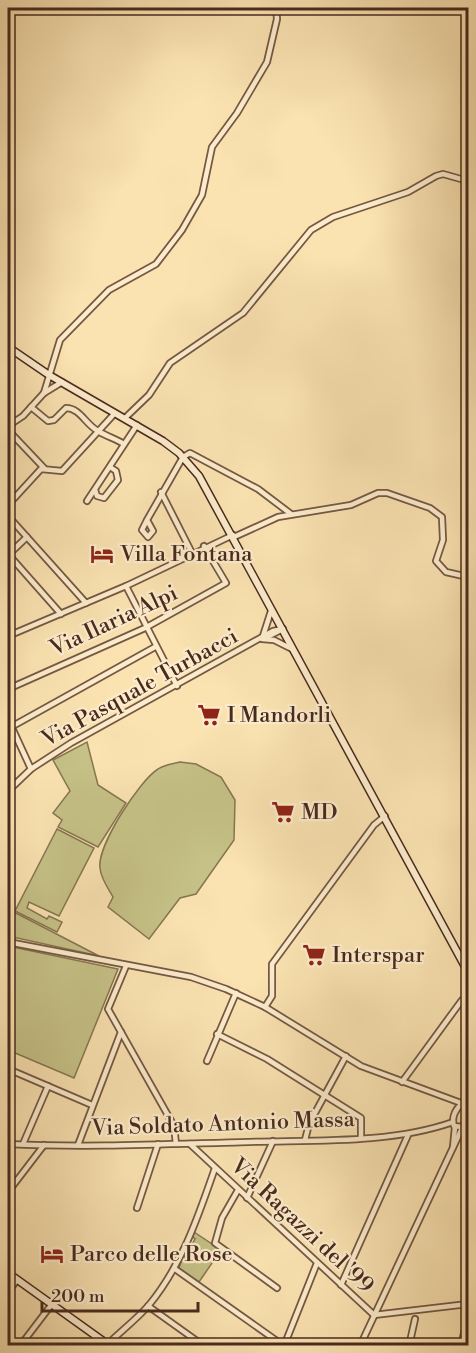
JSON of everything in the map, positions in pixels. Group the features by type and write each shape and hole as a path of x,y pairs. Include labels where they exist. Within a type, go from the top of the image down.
{"main road":[{"path":"8,347 49,375 163,441 183,457 203,482 468,972"},
{"path":"8,1273 109,1345"}],"street":[{"path":"44,393 60,340 109,290 156,264 182,230 202,195 212,147 249,94 267,62 277,19 276,8"},
{"path":"125,418 149,395 170,363 243,313 311,230 333,217 408,192 436,176 443,174 468,181"},
{"path":"62,382 44,393 23,416 8,428 45,468 56,472 62,471 115,412"},
{"path":"31,407 48,422 69,407 98,432 106,432 124,444"},
{"path":"87,501 137,425"},
{"path":"147,520 183,457 190,453 237,477 291,514"},
{"path":"95,490 97,496 104,498 118,480 116,471 110,467"},
{"path":"8,505 45,468"},
{"path":"161,492 192,553"},
{"path":"8,635 126,586 204,546 278,517 330,510 387,493 430,508 442,518 443,540 436,561 446,572 468,577"},
{"path":"8,516 86,603"},
{"path":"27,537 8,554 61,614"},
{"name":"Via Ilaria Alpi","path":"8,689 145,628 226,583 204,546"},
{"path":"126,586 145,628 177,686"},
{"name":"Via Pasquale Turbacci","path":"262,639 267,628 271,606"},
{"name":"Via Pasquale Turbacci","path":"8,791 31,770 71,744 284,629"},
{"name":"Via Pasquale Turbacci","path":"262,639 274,640 297,653"},
{"path":"11,727 155,647"},
{"path":"8,719 31,770"},
{"path":"265,1007 272,996 272,964 374,825 385,816"},
{"path":"8,942 191,977 236,993 265,1007 361,1066 468,1106"},
{"path":"126,966 108,1010 174,1126 176,1144"},
{"path":"207,1061 236,993"},
{"path":"402,1082 462,1000 468,996"},
{"path":"78,1145 122,1032"},
{"path":"217,1034 267,1059 361,1118 361,1137"},
{"path":"305,1140 309,1124 346,1056"},
{"path":"8,1069 92,1105"},
{"path":"23,1144 48,1086"},
{"path":"445,1097 456,1112"},
{"path":"453,1153 456,1112 468,1099"},
{"path":"360,1346 453,1153 468,1116"},
{"name":"Via Soldato Antonio Massa","path":"8,1144 190,1144 305,1140 408,1135 439,1127 454,1125 460,1128 464,1124"},
{"path":"341,1285 408,1135"},
{"path":"247,1198 273,1141"},
{"path":"137,1208 158,1144"},
{"name":"Via Ragazzi del '99","path":"190,1144 374,1315 468,1304"},
{"path":"8,1192 44,1145"},
{"path":"109,1345 148,1306 175,1269 194,1229 215,1168"},
{"path":"238,1190 222,1218 214,1243 277,1288"},
{"path":"175,1269 284,1346 317,1263"},
{"path":"8,1292 17,1280"},
{"path":"20,1346 52,1304"},
{"path":"148,1306 204,1346"},
{"path":"461,1346 467,1325 465,1320 468,1316"},
{"path":"409,1346 415,1319"}],"shaded area":[{"path":"87,742 98,785 126,803 98,847 58,827 62,820 53,813 70,791 53,760"},
{"path":"180,762 196,764 221,777 235,800 234,840 196,894 180,898 149,939 108,907 113,897 102,876 101,858 112,830 140,786 158,769"},
{"path":"57,829 94,848 59,916 29,902 27,908 47,919 49,916 62,922 57,932 15,911"},
{"path":"14,912 99,956 8,936 8,917"},
{"path":"8,946 118,969 74,1078 8,1050"},
{"path":"194,1232 221,1250 199,1282 179,1268 183,1256 185,1257 195,1239 192,1236"}],"place":[{"name":"Villa Fontana","path":"102,554"},
{"name":"I Mandorli","path":"209,715"},
{"name":"MD","path":"283,812"},
{"name":"Interspar","path":"314,955"},
{"name":"Parco delle Rose","path":"52,1254"}]}
